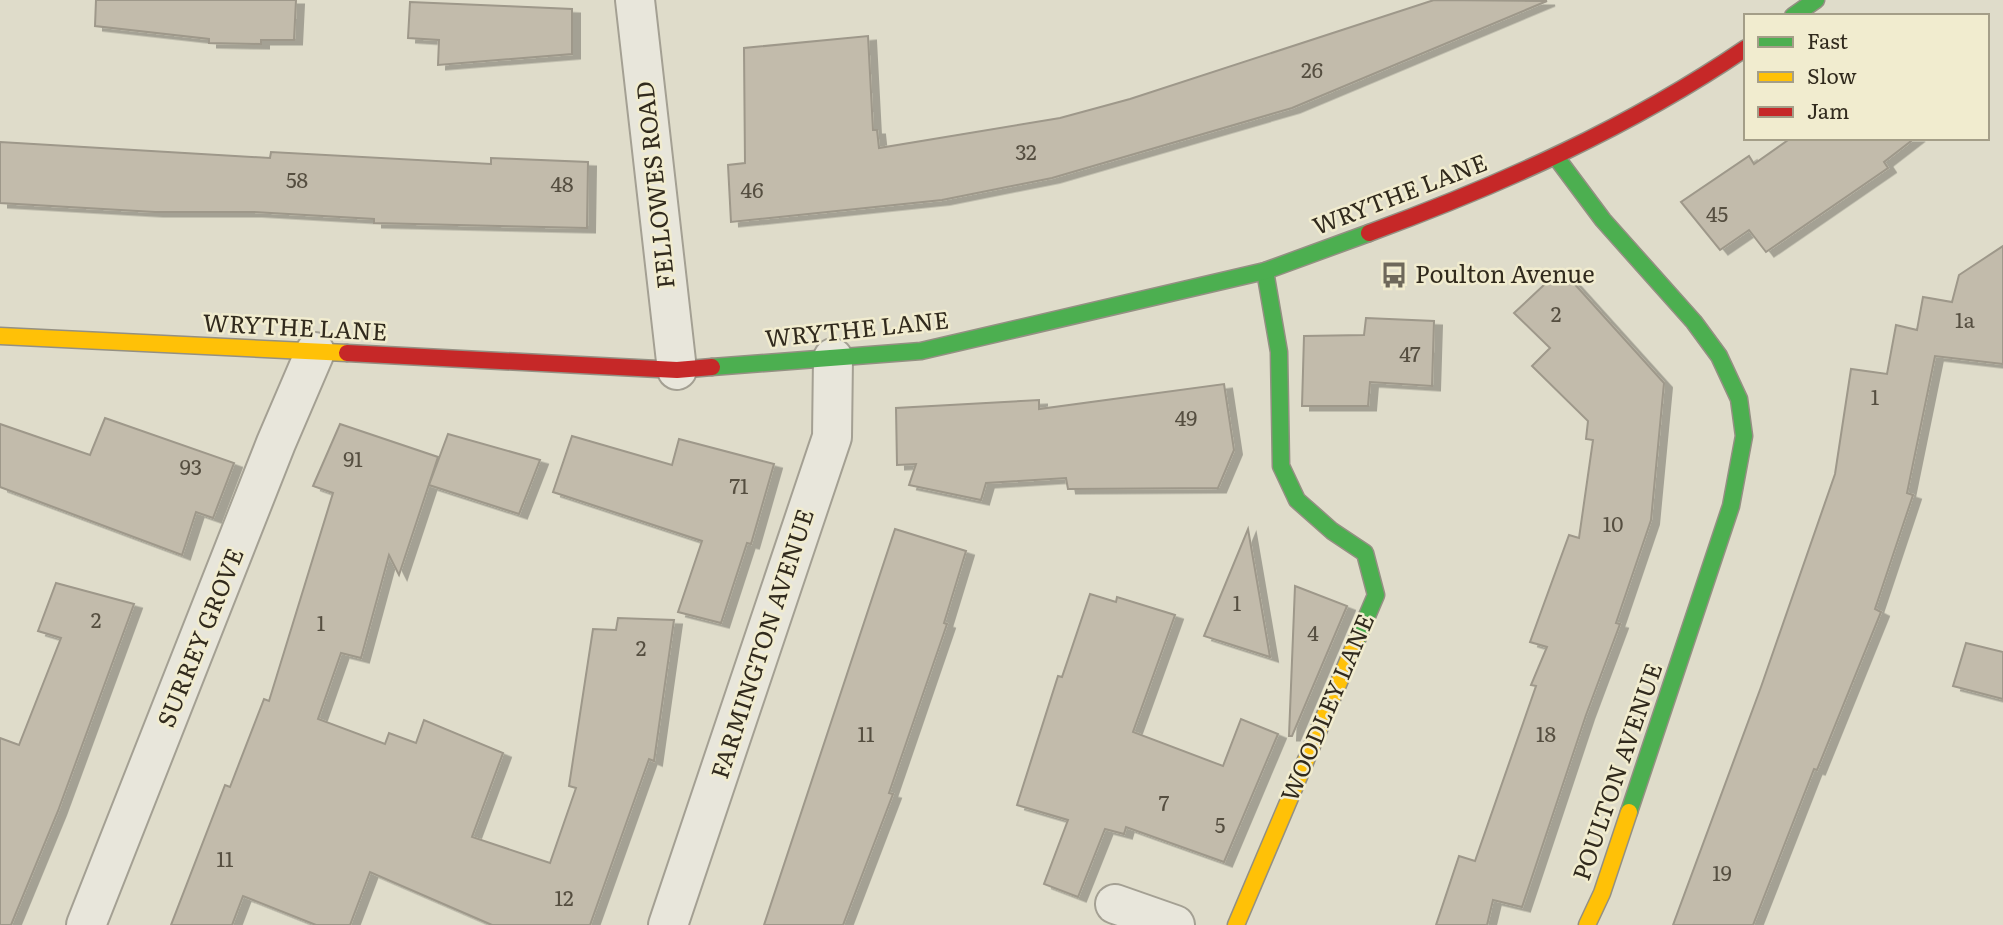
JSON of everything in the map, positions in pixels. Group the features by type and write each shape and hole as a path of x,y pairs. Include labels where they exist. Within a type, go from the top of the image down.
{"main road":[{"path":"1796,14 1816,0"},
{"name":"WRYTHE LANE","path":"0,336 677,370 921,351 1265,271 1450,202 1556,157 1708,74 1744,49"},
{"name":"POULTON AVENUE","path":"1556,157 1603,220 1694,322 1719,356 1739,399 1744,436 1731,506 1602,892 1587,925"},
{"name":"WOODLEY LANE","path":"1236,925 1376,594 1365,553 1332,531 1297,500 1281,466 1279,352 1265,271"}],"street":[{"name":"FELLOWES ROAD","path":"635,0 677,370"},
{"name":"SURREY GROVE","path":"86,925 276,443 315,352"},
{"name":"FARMINGTON AVENUE","path":"668,925 832,437 833,358"},
{"path":"1115,904 1175,925"}],"building":[{"path":"96,0 296,0 294,40 261,40 261,44 209,43 209,39 95,26"},
{"path":"1434,0 1547,1 1292,108 1052,178 942,200 731,222 728,165 745,163 744,48 868,36 873,130 877,130 879,148 1060,118 1130,99"},
{"path":"410,2 572,9 572,54 438,65 439,40 408,38"},
{"path":"1788,140 1912,140 1884,162 1888,168 1766,252 1749,230 1720,250 1681,202 1749,156 1754,164"},
{"path":"0,142 270,158 271,152 491,164 491,158 588,162 587,228 374,223 374,219 254,212 155,212 0,203"},
{"path":"2003,246 2003,364 1935,356 1907,493 1913,495 1875,609 1881,612 1817,770 1814,769 1753,925 1673,925 1761,687 1835,474 1851,369 1887,374 1896,325 1917,330 1923,297 1952,302 1959,275"},
{"path":"1561,269 1664,383 1651,520 1616,623 1620,624 1586,715 1522,907 1493,900 1487,925 1436,925 1459,856 1475,861 1536,686 1531,685 1547,647 1530,642 1569,535 1579,538 1593,440 1586,439 1588,421 1532,366 1550,348 1514,313"},
{"path":"1366,318 1434,321 1432,386 1370,382 1368,406 1302,406 1304,336 1364,335"},
{"path":"1224,384 1234,450 1218,488 1068,489 1066,478 986,483 981,500 909,485 916,464 897,465 896,408 1039,400 1039,409"},
{"path":"105,418 234,463 213,518 196,512 182,555 0,487 0,424 90,455"},
{"path":"340,424 438,457 399,575 389,555 361,658 341,653 318,719 385,744 389,733 416,743 424,720 503,753 472,837 550,863 576,788 569,786 593,629 616,630 618,618 674,620 654,761 649,759 590,925 492,925 370,872 350,925 316,925 243,896 232,925 171,925 225,785 230,787 264,699 269,701 333,493 313,486"},
{"path":"448,434 540,460 519,514 429,485"},
{"path":"572,436 672,465 679,439 774,464 751,544 747,543 721,623 678,612 702,541 553,492"},
{"path":"895,529 966,551 944,623 947,624 889,793 893,794 843,925 764,925"},
{"path":"1248,529 1270,657 1204,636"},
{"path":"56,583 134,604 58,811 11,925 0,925 0,738 19,745 61,638 38,631"},
{"path":"1295,586 1347,606 1292,736 1289,736"},
{"path":"1090,594 1116,602 1117,597 1175,615 1133,732 1223,766 1241,719 1278,734 1224,862 1126,827 1124,834 1105,829 1078,897 1044,884 1068,820 1017,805 1058,676 1062,677"},
{"path":"1966,643 2003,652 2003,699 1953,686"}],"traffic: fast":[{"path":"1796,14 1816,0"},
{"path":"1556,157 1603,220 1694,322 1719,356 1739,399 1744,436 1731,506 1629,812"},
{"path":"712,367 921,351 1265,271 1369,233"},
{"path":"1265,271 1279,352 1281,466 1297,500 1332,531 1365,553 1376,595 1356,642"}],"traffic: slow":[{"path":"0,336 347,353"},
{"path":"1236,925 1356,642"},
{"path":"1587,925 1602,893 1629,812"}],"traffic: jam":[{"path":"1369,233 1467,195 1610,129 1702,77 1744,49"},
{"path":"347,353 677,370 712,367"}],"place":[{"name":"Poulton Avenue","path":"1394,275"}]}
